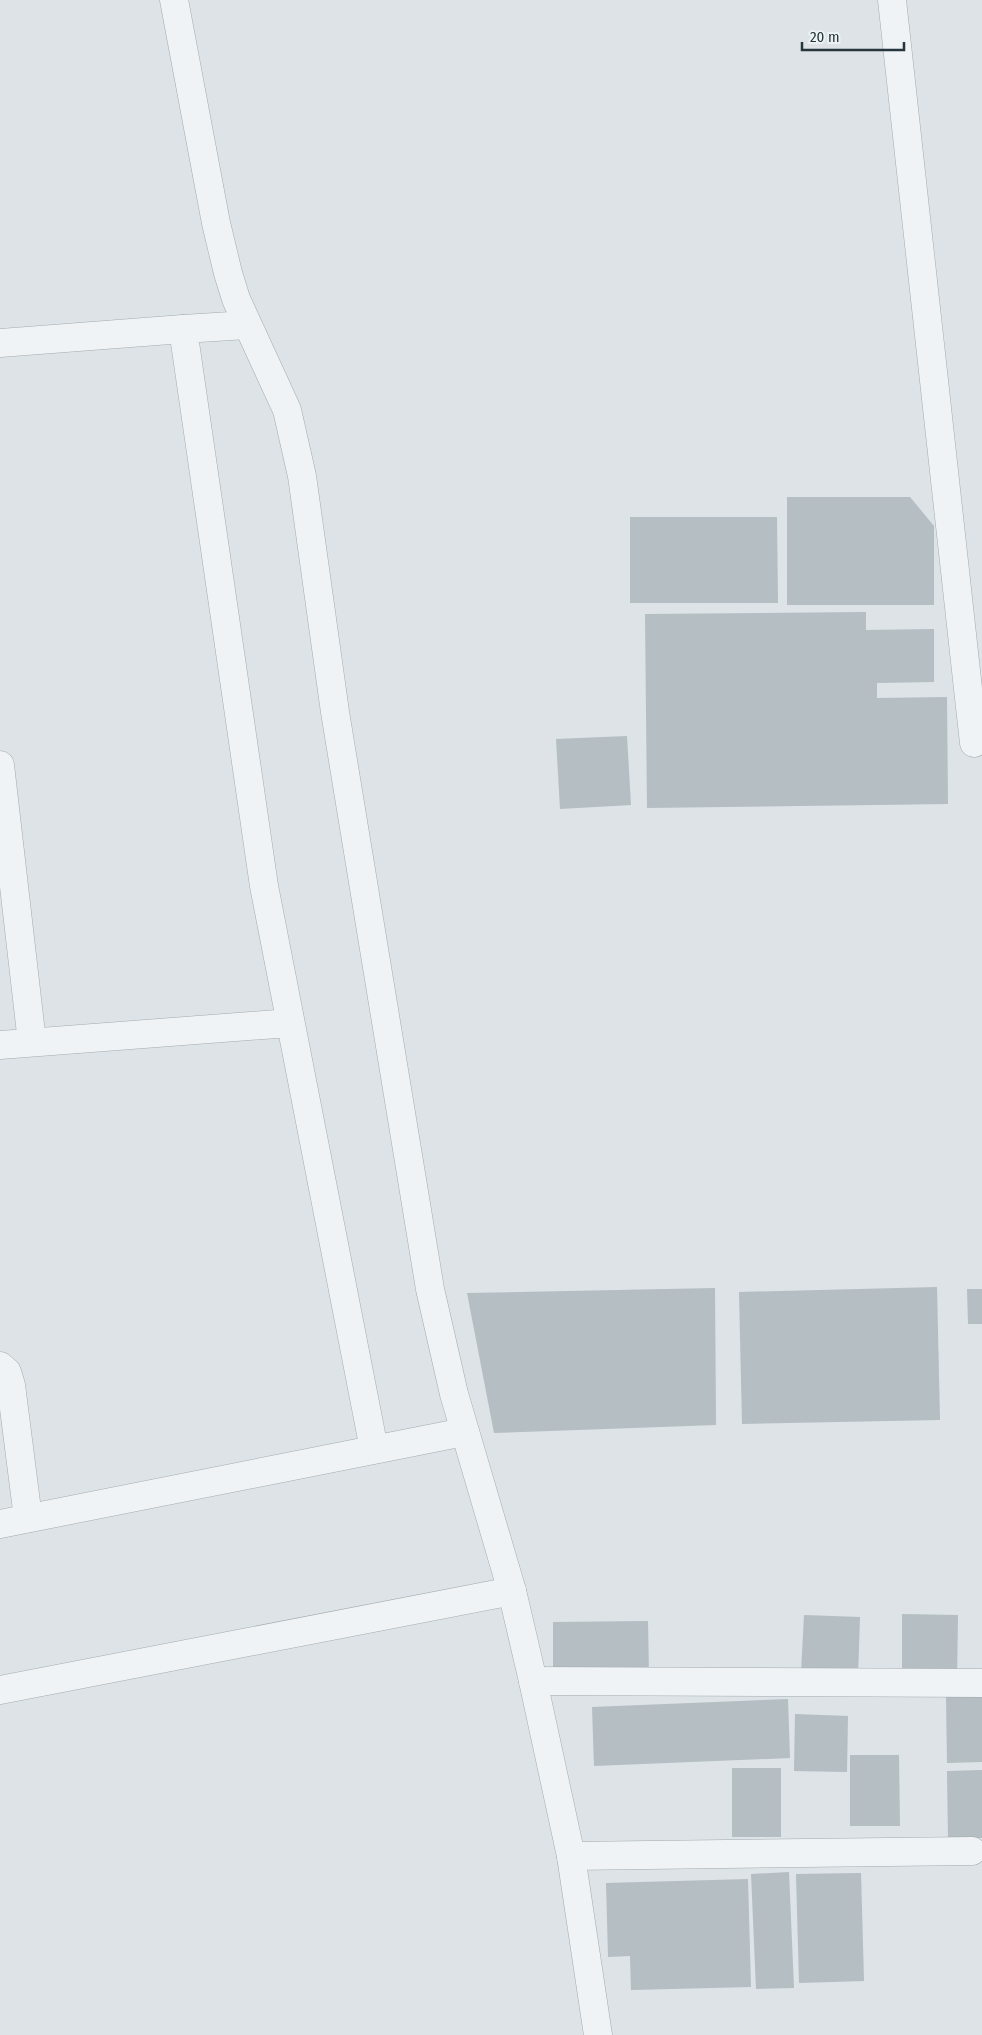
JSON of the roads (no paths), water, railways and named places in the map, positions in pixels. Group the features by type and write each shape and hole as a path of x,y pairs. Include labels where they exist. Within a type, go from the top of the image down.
{"street":[{"path":"174,0 216,223 236,298 287,410 302,476 336,712 416,1215 430,1290 464,1432 512,1591 571,1856 598,2035"},
{"path":"892,0 974,743"},
{"path":"0,343 247,325"},
{"path":"183,329 264,886 374,1450"},
{"path":"0,765 32,1042"},
{"path":"0,1045 290,1023"},
{"path":"0,1366 7,1372 11,1385 28,1518"},
{"path":"0,1524 464,1432"},
{"path":"0,1690 512,1591"},
{"path":"532,1681 982,1683"},
{"path":"571,1856 972,1851"}]}
